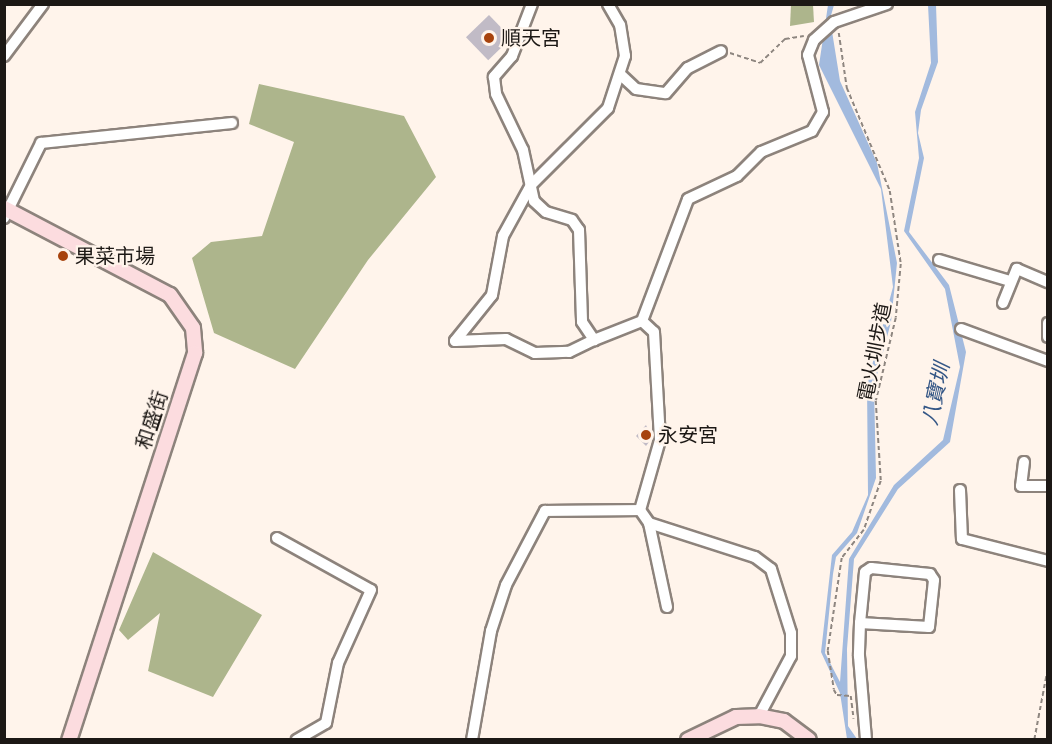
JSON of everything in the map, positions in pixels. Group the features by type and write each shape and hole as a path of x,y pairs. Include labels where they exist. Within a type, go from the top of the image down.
{"main road":[{"name":"和盛街","path":"6,212 170,295 193,328 195,353 69,740"},
{"path":"688,740 736,717 759,716 783,721 809,740"}],"street":[{"path":"4,56 43,4"},
{"path":"532,4 512,56 497,71 492,83 522,150 540,209 572,220 579,230 578,310 594,340"},
{"path":"608,4 620,26 622,76 608,108 531,185 503,236 492,295 455,341 506,339 536,353 569,352 642,321 688,199 737,176 761,152 812,131 821,121 822,105 808,55 814,40 834,22 887,4"},
{"path":"622,76 636,89 666,93 688,68 721,51"},
{"path":"6,212 41,142 232,123"},
{"path":"939,260 1010,281"},
{"path":"1003,303 1010,281 1017,269 1047,282"},
{"path":"640,510 660,440 654,332 642,321"},
{"path":"961,328 1047,361"},
{"path":"1024,462 1021,486 1047,486"},
{"path":"960,490 962,539 1047,561"},
{"path":"472,740 490,631 506,585 545,511 640,510"},
{"path":"640,510 649,523 667,607"},
{"path":"649,523 755,557 771,569 791,633 791,656 759,716"},
{"path":"277,538 371,590 339,663 326,723 297,740"},
{"path":"860,623 929,627 934,580 930,574 871,567 865,572 860,623 860,720 866,740"}],"path":[{"name":"電火圳步道","path":"834,22 843,42 847,88 890,190 901,264 896,318 876,401 881,481 864,530 842,558 828,651 837,695 852,696 852,718 860,720"},
{"path":"721,51 760,63 793,35 814,40"},
{"path":"1034,740 1047,666"}],"green space":[{"path":"791,5 813,5 814,22 790,26"},
{"path":"259,84 404,116 436,177 368,260 295,369 214,333 192,258 211,242 262,236 294,142 249,124"},
{"path":"153,552 262,615 213,697 148,671 160,613 128,640 119,630"}],"water":[{"path":"828,5 834,5 830,19 840,81 877,163 897,263 891,322 874,386 876,478 857,533 836,557 833,574 825,653 840,682 849,559 894,485 943,440 960,367 945,289 904,231 919,158 915,112 931,63 928,5 936,5 938,62 921,110 918,133 924,158 909,232 949,285 966,352 950,442 898,489 854,559 847,649 848,726 857,739 847,739 840,693 821,652 832,555 852,532 868,495 867,384 893,287 881,189 819,65"}],"building":[{"name":"順天宮","path":"489,15 511,38 488,60 466,37"},
{"name":"永安宮","path":"646,425 652,438 646,446 636,436"}],"place":[{"name":"順天宮","path":"489,38"},
{"name":"果菜市場","path":"63,256"},
{"name":"永安宮","path":"646,435"}],"water label":[{"name":"八寶圳","path":"936,394"}]}
